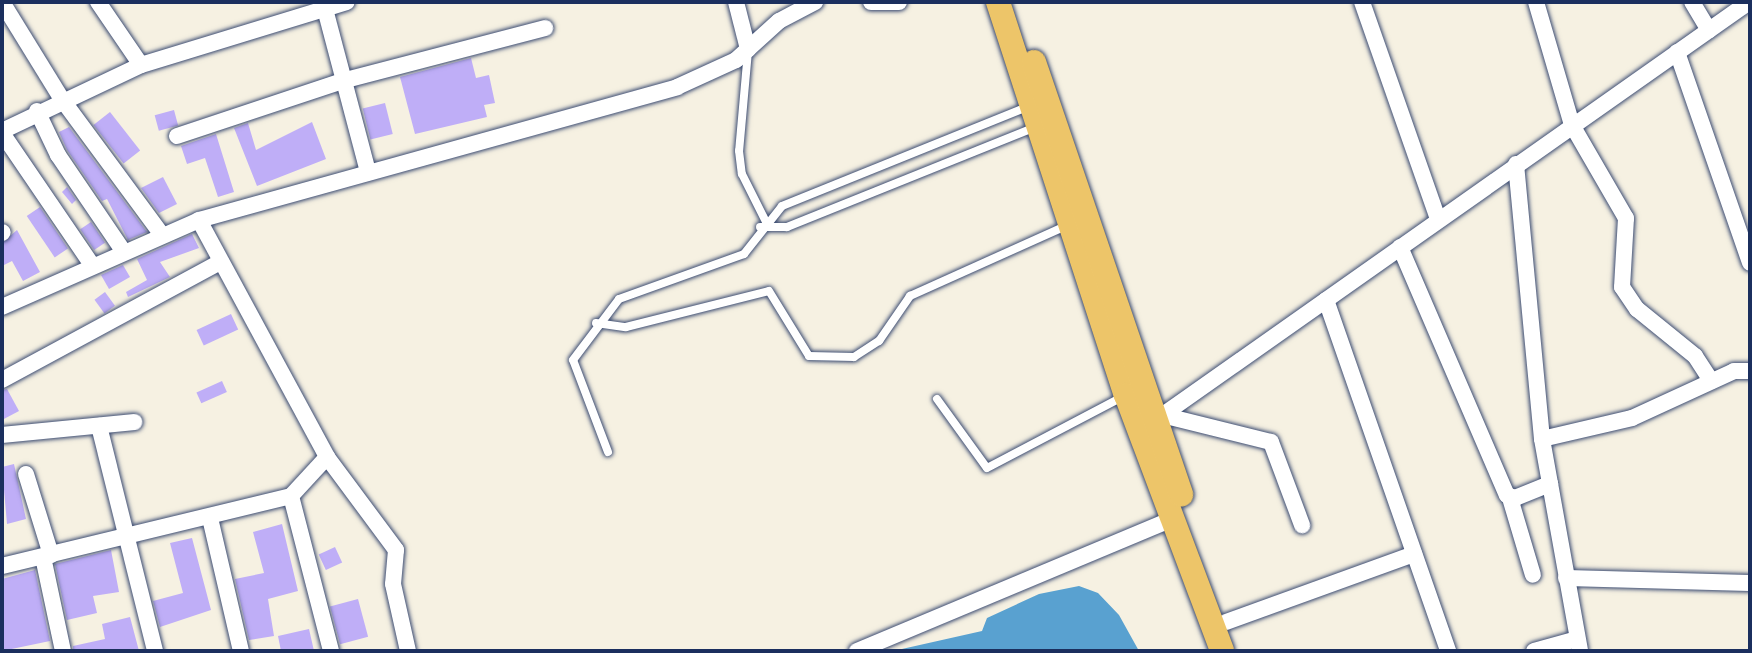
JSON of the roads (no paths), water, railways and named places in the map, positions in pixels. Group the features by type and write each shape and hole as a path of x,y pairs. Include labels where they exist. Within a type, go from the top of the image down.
{"main road":[{"path":"998,2 1042,114 1078,221 1238,651"},
{"path":"1015,2 1042,114"},
{"path":"1078,221 1126,395 1153,422 1172,519 1222,651"}],"street":[{"path":"2,2 61,98 162,235"},
{"path":"98,2 141,65"},
{"path":"92,265 2,132 61,98 141,65 314,8 347,2"},
{"path":"736,2 748,49"},
{"path":"2,307 199,220 677,87 748,49 786,16 815,2"},
{"path":"871,2 899,2"},
{"path":"1362,2 1438,219"},
{"path":"1536,2 1572,125 1626,219 1622,278 1627,298 1695,356 1711,381"},
{"path":"1692,2 1709,30"},
{"path":"1153,422 1516,163 1749,2"},
{"path":"314,8 342,80 368,172"},
{"path":"177,136 342,80 545,29"},
{"path":"1677,52 1750,262"},
{"path":"37,111 58,155 124,251"},
{"path":"1516,163 1542,439 1579,645 1534,651"},
{"path":"199,220 218,263 327,457 396,550 399,562 393,577 408,651"},
{"path":"1400,247 1510,498 1534,575"},
{"path":"2,380 218,263"},
{"path":"1326,300 1448,651"},
{"path":"1542,439 1632,418 1711,381 1750,371"},
{"path":"2,435 134,422"},
{"path":"1153,422 1271,442 1302,525"},
{"path":"99,426 129,535 155,651"},
{"path":"2,566 210,518 291,496 327,457"},
{"path":"26,474 47,556 63,651"},
{"path":"1510,498 1550,484"},
{"path":"291,496 331,651"},
{"path":"210,518 241,651"},
{"path":"857,651 1172,519"},
{"path":"1226,622 1414,554"},
{"path":"1566,578 1750,583"}],"lane":[{"path":"748,49 739,151 742,174 765,225"},
{"path":"765,225 787,227 1042,114"},
{"path":"608,452 573,360 596,323 631,293 744,254 782,205 1042,114"},
{"path":"596,323 626,327 769,291 810,356 854,357 879,341 902,304 920,289 1078,221"},
{"path":"937,399 987,468 1126,395"}],"water":[{"path":"1079,586 1098,593 1119,615 1139,651 893,651 982,631 987,618 1039,594"}]}
